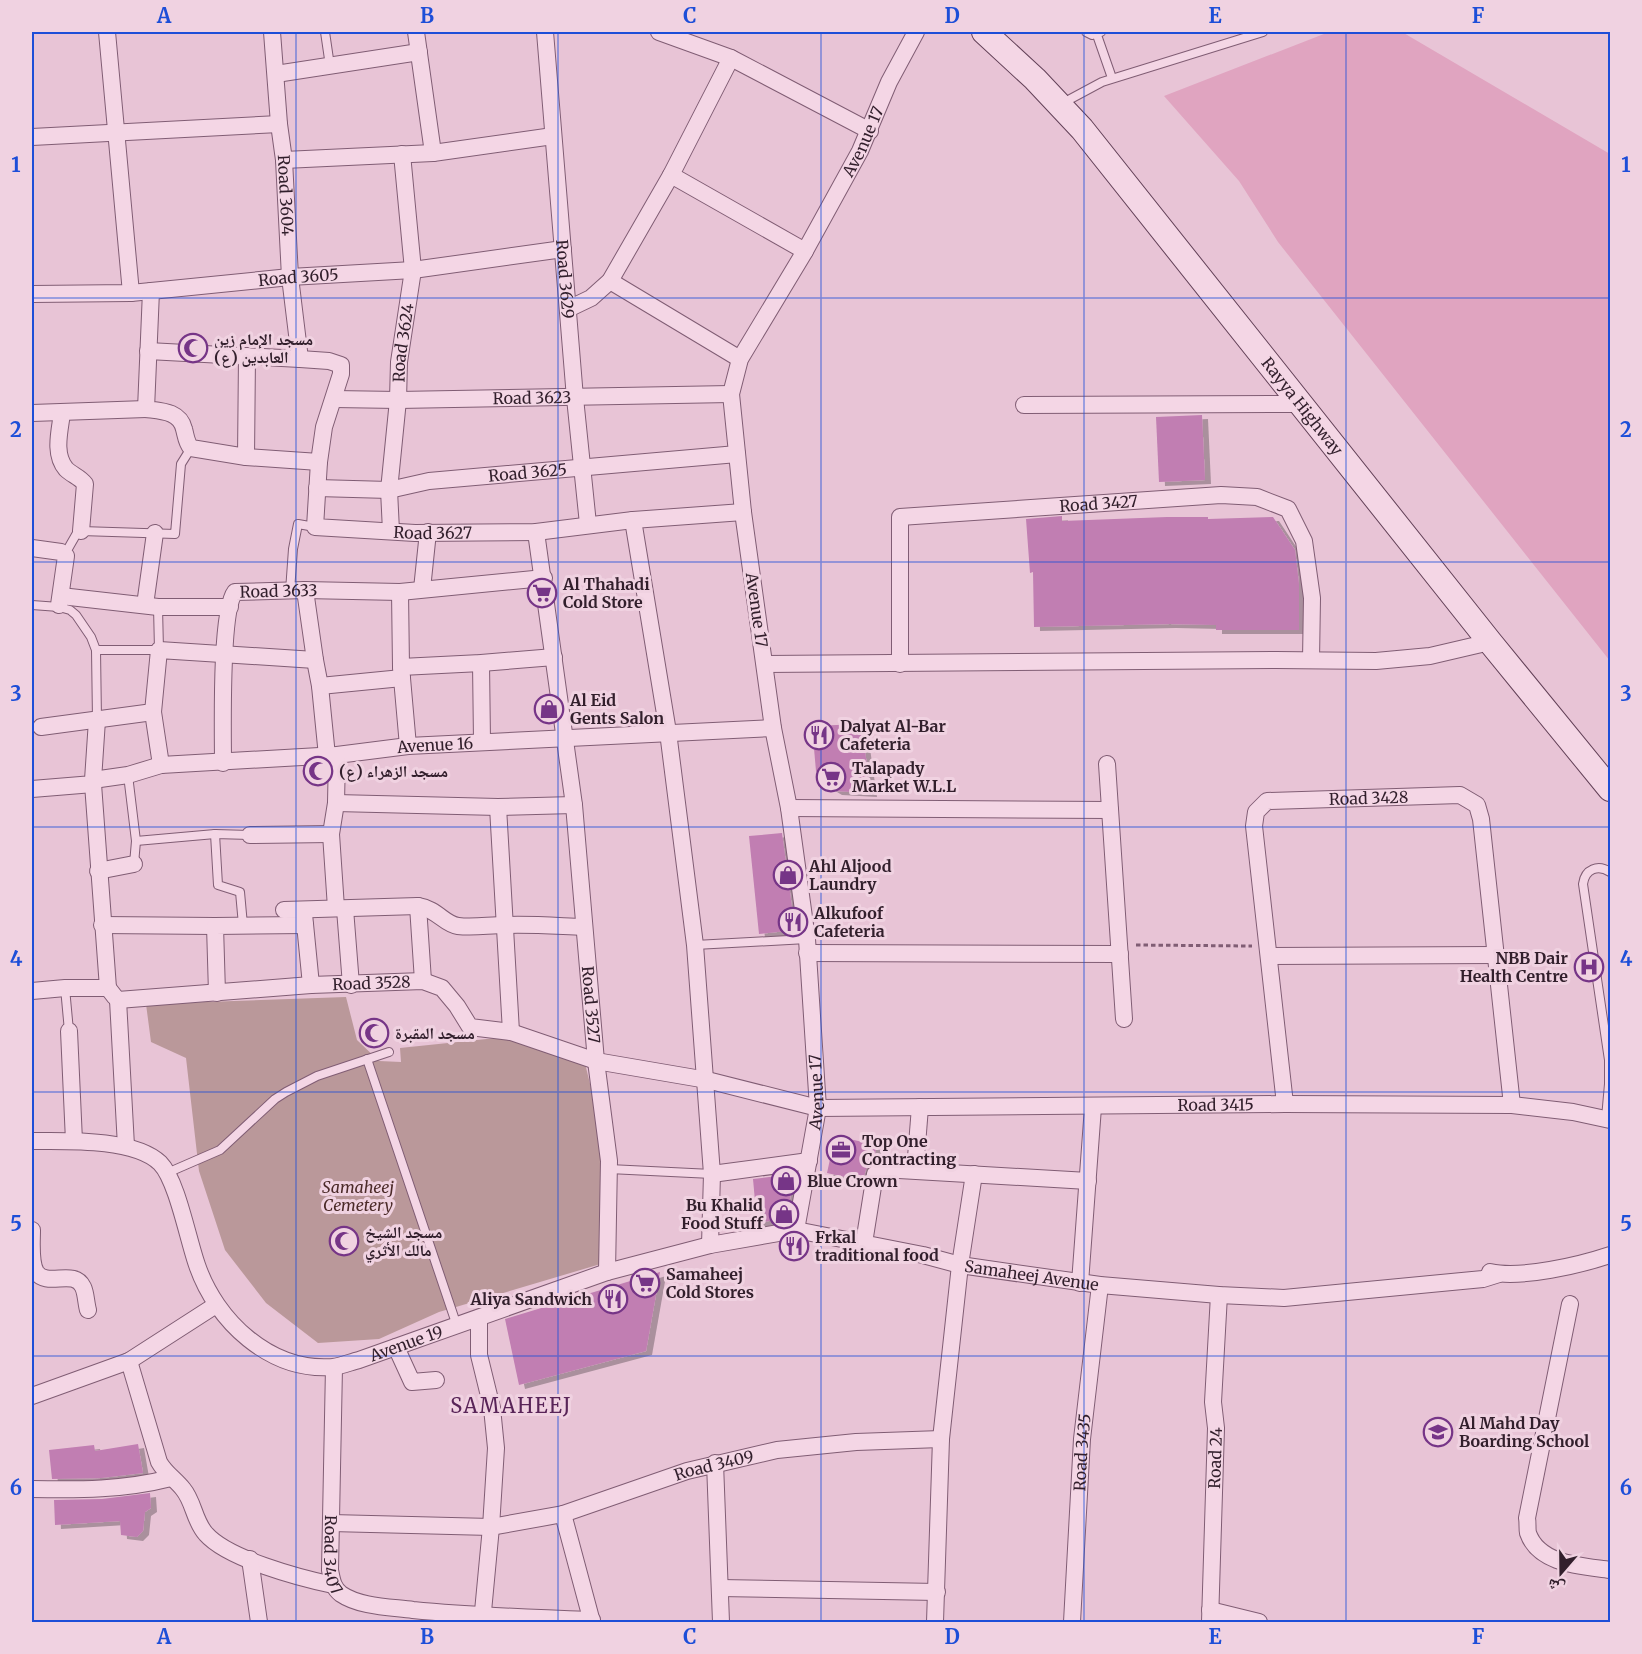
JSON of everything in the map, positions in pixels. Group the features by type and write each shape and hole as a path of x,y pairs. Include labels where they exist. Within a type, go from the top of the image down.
{"main road":[{"name":"Rayya Highway","path":"984,32 1060,104 1104,155 1490,642 1611,789"}],"street":[{"path":"107,32 131,293"},
{"name":"Road 3604","path":"272,32 284,160 290,277 300,359"},
{"path":"416,32 433,153"},
{"name":"Road 3629","path":"545,32 575,398 588,524"},
{"path":"659,32 731,58 870,131"},
{"name":"Avenue 17","path":"796,1230 819,1108 807,946 789,808 773,728 743,512 731,394 740,359 805,250 870,131 889,82 916,32"},
{"path":"276,74 419,52"},
{"path":"568,309 591,298 610,281 670,175 731,58"},
{"path":"32,137 279,124"},
{"path":"284,160 433,153 553,136"},
{"name":"Road 3624","path":"391,531 389,490 398,400 399,362 413,270 402,154"},
{"path":"670,175 805,250"},
{"name":"Road 3605","path":"32,294 131,293 290,277 413,270 563,249"},
{"path":"610,281 740,359"},
{"path":"146,409 151,291"},
{"path":"148,351 329,361 341,365 341,374 324,427 319,462 315,527"},
{"path":"246,457 247,356"},
{"name":"Road 3623","path":"334,399 575,398 731,394"},
{"path":"1024,405 1301,404"},
{"path":"32,413 146,409 170,412 183,424 191,448 246,457 319,462"},
{"path":"62,412 58,450 66,469 85,484 81,531"},
{"name":"Road 3625","path":"317,488 389,490 429,481 737,454"},
{"name":"Road 3427","path":"900,664 900,517 1221,495 1257,497 1288,508 1304,541 1312,598 1311,660"},
{"name":"Road 3627","path":"315,527 469,534 536,532 588,524 743,512"},
{"path":"633,520 668,732 695,945 707,1080 712,1174 710,1245"},
{"path":"422,590 428,532"},
{"path":"536,532 564,738"},
{"path":"152,606 155,533"},
{"path":"32,549 64,554 67,560 60,601 230,607"},
{"name":"Road 3633","path":"222,763 224,656 230,607 235,592 400,592 544,578"},
{"path":"297,591 321,686 332,756 336,803 330,834 351,985"},
{"path":"400,592 401,672 408,746"},
{"path":"765,664 1376,661 1430,656 1490,642"},
{"path":"161,765 153,712 159,650 224,656 315,660"},
{"path":"321,686 401,672 554,657"},
{"path":"481,663 482,741"},
{"path":"36,727 153,712"},
{"path":"97,720 93,782 98,870 102,925 113,994 126,1146"},
{"name":"Avenue 16","path":"32,789 128,776 161,765 332,756 408,746 482,741 773,728"},
{"name":"Road 3527","path":"564,738 574,805 583,927 609,1169 607,1272"},
{"path":"1107,764 1124,1019"},
{"name":"Road 3428","path":"1285,1104 1254,826 1256,812 1267,801 1460,795 1477,805 1481,819 1512,1106"},
{"path":"336,803 498,807 574,805"},
{"path":"498,807 511,1032"},
{"path":"789,808 1110,810"},
{"path":"250,835 330,834"},
{"path":"98,870 134,864"},
{"path":"102,925 243,925 304,917 340,909 418,906 429,908 456,926 583,927"},
{"path":"418,906 423,981"},
{"path":"284,909 304,917"},
{"path":"304,917 311,985"},
{"path":"215,926 217,993"},
{"path":"807,946 1120,950"},
{"path":"1269,951 1495,955"},
{"name":"Road 3528","path":"32,991 65,988 113,994 217,993 311,985 423,981 442,988 470,1027 511,1032 596,1062 707,1080"},
{"path":"69,1031 74,1141"},
{"name":"Road 3415","path":"707,1080 819,1108 1285,1104 1512,1106 1608,1119"},
{"path":"915,1170 920,1107"},
{"path":"1080,1283 1093,1107"},
{"path":"32,1141 74,1141 126,1146 159,1162 167,1173"},
{"path":"712,1174 809,1161"},
{"path":"864,1243 875,1174 882,1169 1088,1181"},
{"name":"Avenue 19","path":"167,1173 197,1266 205,1287 216,1305 235,1328 257,1346 281,1358 307,1366 334,1367 607,1272 710,1245 796,1230"},
{"path":"935,1623 941,1439 960,1265 974,1174"},
{"path":"32,1230 35,1270 38,1275 44,1278 73,1278 78,1281 83,1286 88,1310"},
{"name":"Samaheej Avenue","path":"796,1230 960,1265 1080,1283 1284,1298 1483,1280 1498,1274 1535,1272 1571,1266 1611,1255"},
{"name":"Road 3435","path":"1072,1623 1079,1472 1100,1285"},
{"name":"Road 24","path":"1210,1616 1216,1428 1219,1418 1225,1295"},
{"path":"1570,1304 1527,1518 1528,1533 1552,1558 1566,1563 1611,1570"},
{"path":"32,1396 129,1361 216,1305"},
{"path":"479,1318 478,1355 495,1427 496,1448 482,1620"},
{"path":"396,1347 412,1382 436,1380"},
{"path":"129,1361 155,1452 164,1470 187,1495 204,1532 215,1543 250,1559 295,1576 333,1585"},
{"name":"Road 3407","path":"334,1367 330,1570 333,1585 342,1594 386,1607 482,1620 592,1621 563,1514"},
{"name":"Road 3409","path":"331,1523 491,1527 563,1514 687,1471 777,1450 816,1445 941,1439"},
{"path":"716,1463 721,1623"},
{"path":"32,1489 92,1490 150,1484 171,1478"},
{"path":"250,1559 260,1623"},
{"path":"720,1588 937,1592"},
{"path":"1210,1616 1259,1623"}],"lane":[{"path":"325,32 330,66"},
{"path":"1086,32 1092,35 1099,33 1112,78"},
{"path":"1060,104 1079,92 1112,78 1234,36 1263,32"},
{"path":"64,554 77,533 81,531 175,534 181,464 191,448"},
{"name":"Road 3627","path":"297,591 293,549 298,524 315,527"},
{"path":"32,605 60,601 76,615 96,650 97,720"},
{"path":"96,650 159,650 152,606"},
{"path":"128,776 136,841 134,864"},
{"path":"136,841 215,834 250,835"},
{"path":"215,834 218,885 240,893 243,925"},
{"path":"1608,1119 1610,1076 1583,884 1584,878 1593,869 1599,867 1611,872"},
{"path":"695,945 807,946"},
{"path":"65,988 69,1031"},
{"path":"167,1173 220,1150 275,1099 286,1092 317,1076 389,1052"},
{"path":"367,1059 457,1326"},
{"path":"609,1169 712,1174"}],"path":[{"path":"1120,950 1269,951"}],"sand":[{"path":"1329,32 1402,32 1610,154 1610,661 1278,242 1239,181 1164,96"}],"green space":[{"name":"Samaheej Cemetery","path":"346,997 357,1040 379,1061 401,1062 400,1048 496,1038 582,1051 599,1121 608,1201 604,1263 439,1312 379,1339 318,1343 266,1303 225,1250 199,1171 186,1058 151,1042 146,1004"}],"building":[{"path":"1202,415 1205,480 1159,482 1156,417"},
{"path":"1062,516 1062,521 1167,517 1208,517 1208,519 1273,517 1295,550 1299,584 1299,630 1216,630 1216,625 1170,624 1034,627 1033,572 1030,573 1026,519"},
{"path":"861,724 871,793 836,791 826,785 816,771 812,726"},
{"path":"782,833 795,930 759,934 749,836"},
{"path":"835,1136 877,1145 873,1162 866,1169 863,1181 827,1173"},
{"path":"794,1174 787,1218 757,1223 753,1179"},
{"path":"660,1272 646,1351 519,1385 505,1319"},
{"path":"138,1444 143,1473 101,1478 52,1479 49,1450 94,1445 95,1451"},
{"path":"150,1493 151,1508 145,1512 143,1531 137,1537 121,1535 120,1521 55,1525 54,1500 102,1499"}],"place":[{"name":"مسجد الإمام زين العابدين (ع)","path":"193,348"},
{"name":"Al Thahadi Cold Store","path":"542,593"},
{"name":"Al Eid Gents Salon","path":"549,709"},
{"name":"Dalyat Al-Bar Cafeteria","path":"819,735"},
{"name":"مسجد الزهراء (ع)","path":"318,771"},
{"name":"Talapady Market W.L.L","path":"831,777"},
{"name":"Ahl Aljood Laundry","path":"788,875"},
{"name":"Alkufoof Cafeteria","path":"793,922"},
{"name":"NBB Dair Health Centre","path":"1589,967"},
{"name":"مسجد المقبرة","path":"374,1033"},
{"name":"Top One Contracting","path":"841,1150"},
{"name":"Blue Crown","path":"786,1181"},
{"name":"Bu Khalid Food Stuff","path":"784,1214"},
{"name":"مسجد الشيخ مالك الأثري","path":"344,1241"},
{"name":"Frkal traditional food","path":"794,1246"},
{"name":"Samaheej Cold Stores","path":"645,1283"},
{"name":"Aliya Sandwich","path":"613,1299"},
{"name":"Al Mahd Day Boarding School","path":"1438,1432"}],"district":[{"name":"SAMAHEEJ","path":"511,1405"}]}
